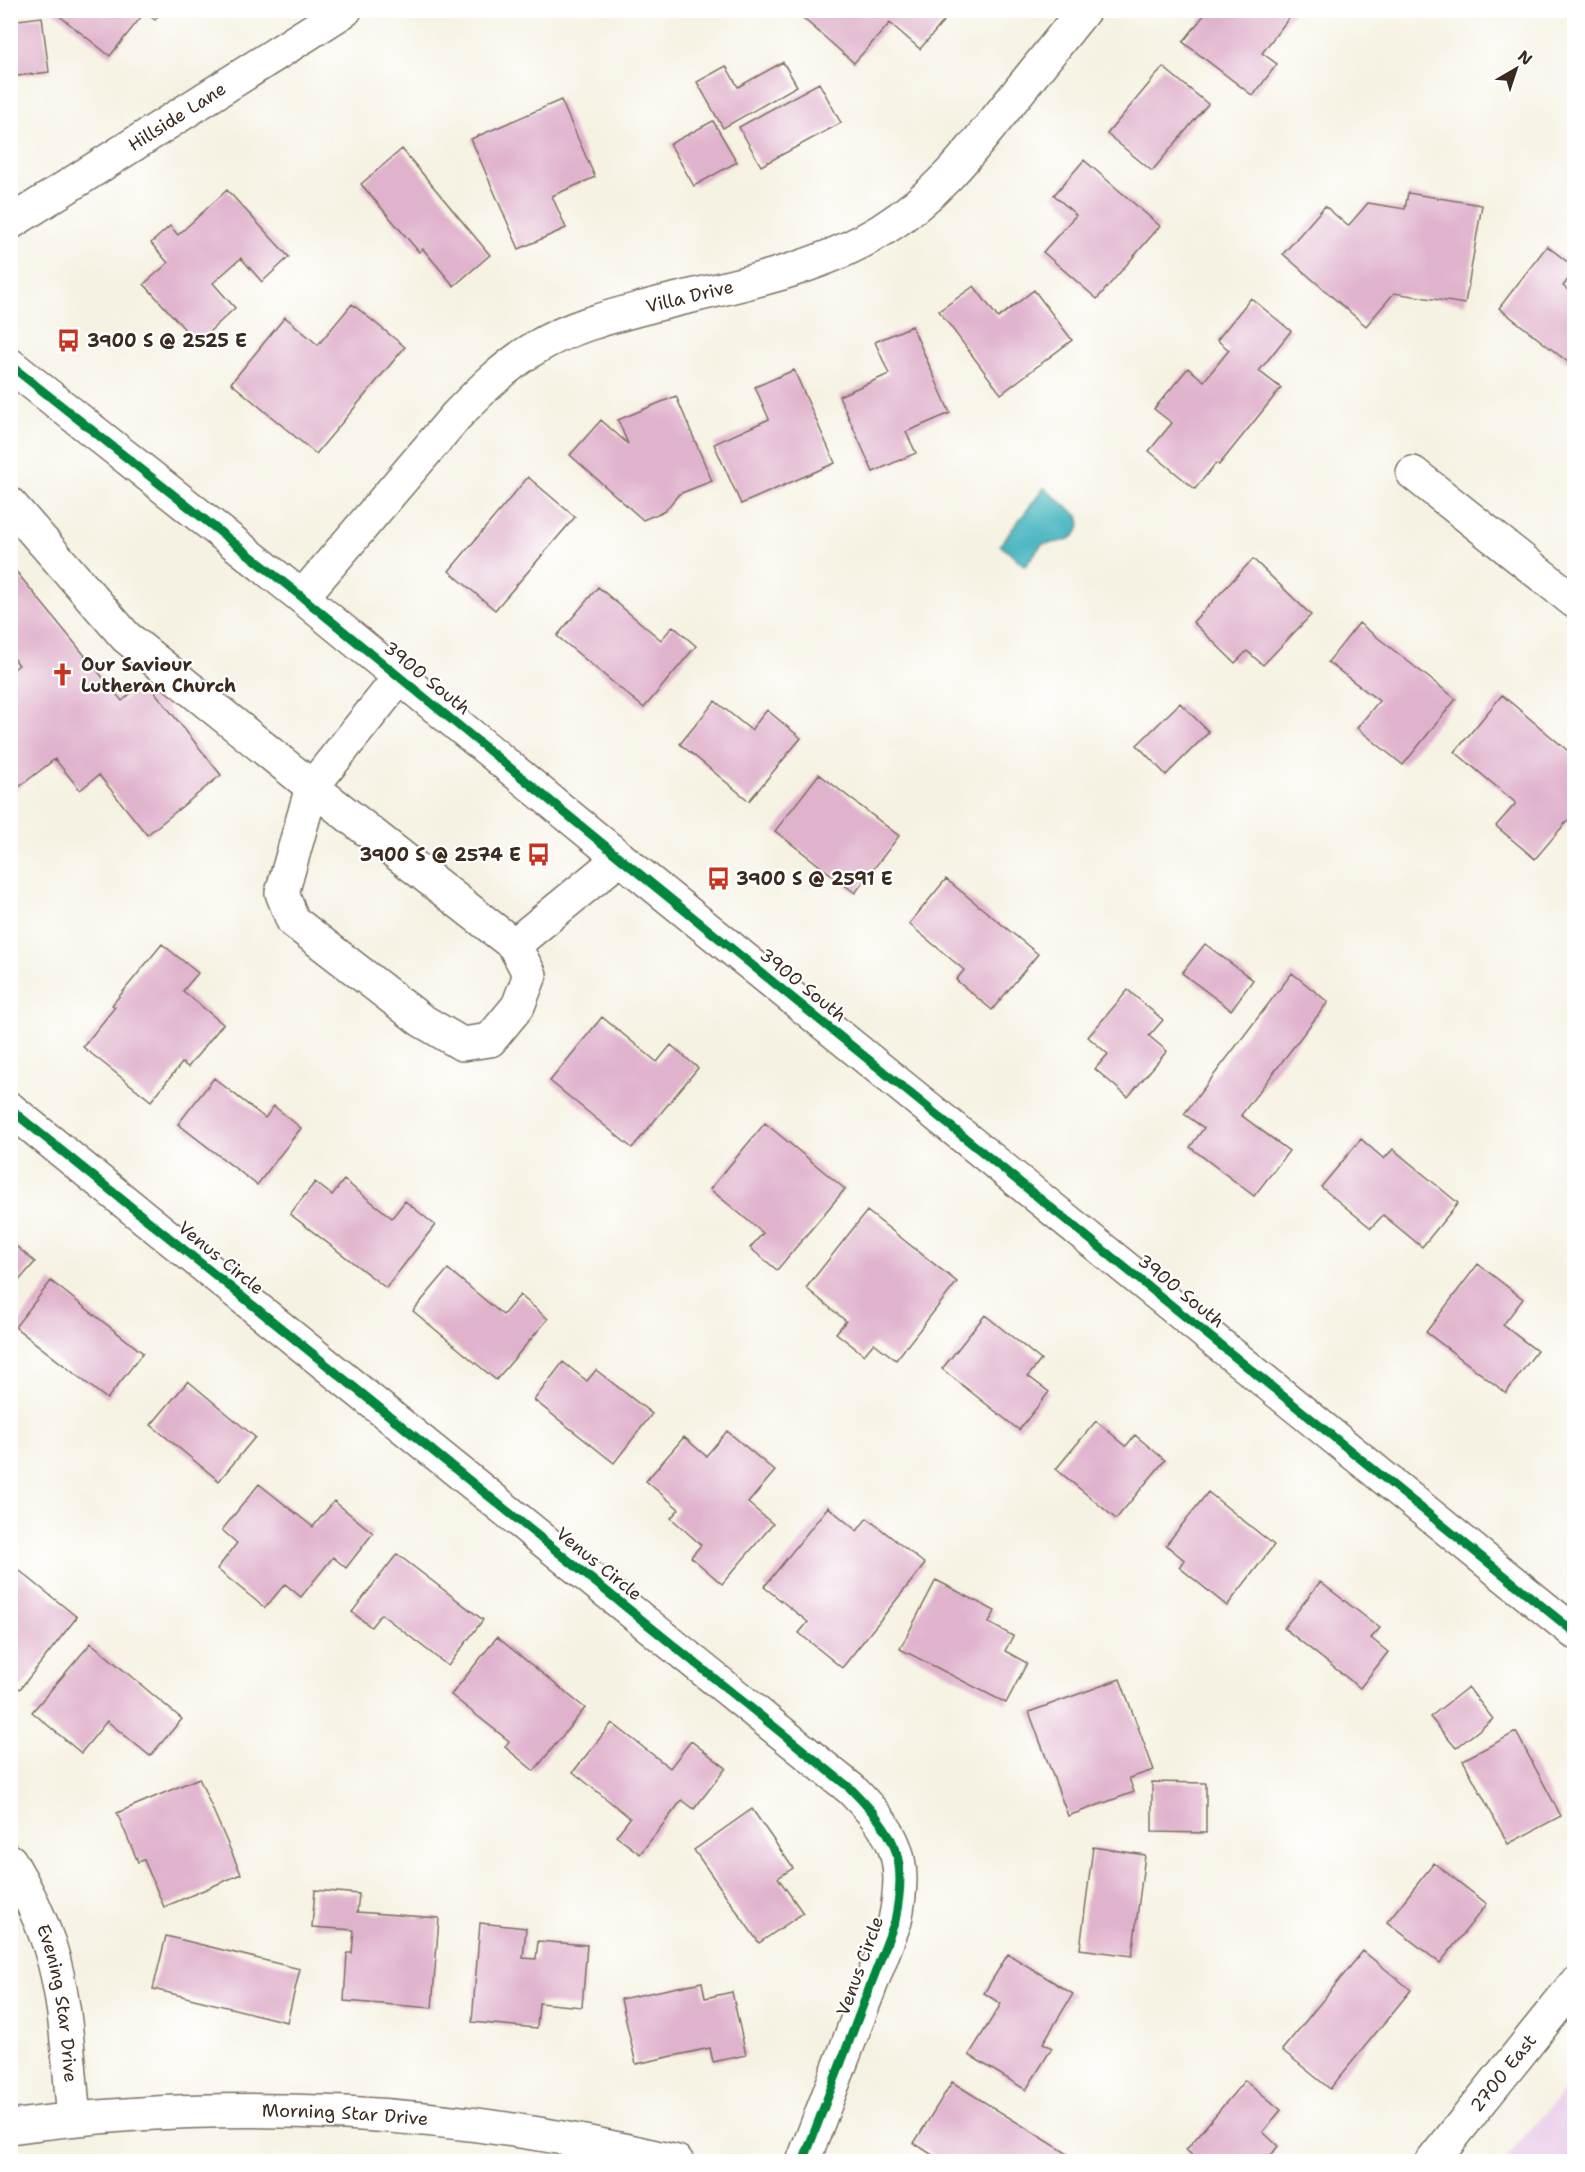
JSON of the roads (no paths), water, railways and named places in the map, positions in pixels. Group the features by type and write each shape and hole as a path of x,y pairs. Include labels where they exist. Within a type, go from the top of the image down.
{"street":[{"name":"Hillside Lane","path":"10,223 345,10"},
{"name":"Villa Drive","path":"302,597 456,416 504,371 535,348 601,319 772,276 813,262 881,230 941,185 1084,10"},
{"name":"3900 South","path":"10,365 302,597 620,858 1575,1632"},
{"path":"1413,473 1575,601"},
{"path":"10,504 126,637 312,787 513,945 530,975 518,1006 490,1040 462,1044 421,1020 293,921 282,893 312,787 400,677"},
{"path":"513,945 620,858"},
{"name":"Venus Circle","path":"10,1109 851,1789 872,1810 898,1852 901,1874 900,1898 895,1921 804,2162"},
{"name":"Evening Star Drive","path":"10,1861 32,1899 50,1946 61,1996 74,2118"},
{"name":"2700 East","path":"1432,2162 1575,1985"},
{"name":"Morning Star Drive","path":"10,2127 74,2118 169,2112 335,2112 495,2126 577,2139 677,2162"}],"water":[{"path":"1044,488 1078,516 1080,524 1075,535 1069,539 1042,544 1025,566 1000,545"}],"place":[{"name":"3900 S @ 2525 E","path":"69,341"},
{"name":"Our Saviour Lutheran Church","path":"63,675"},
{"name":"3900 S @ 2574 E","path":"539,855"},
{"name":"3900 S @ 2591 E","path":"718,879"}]}
